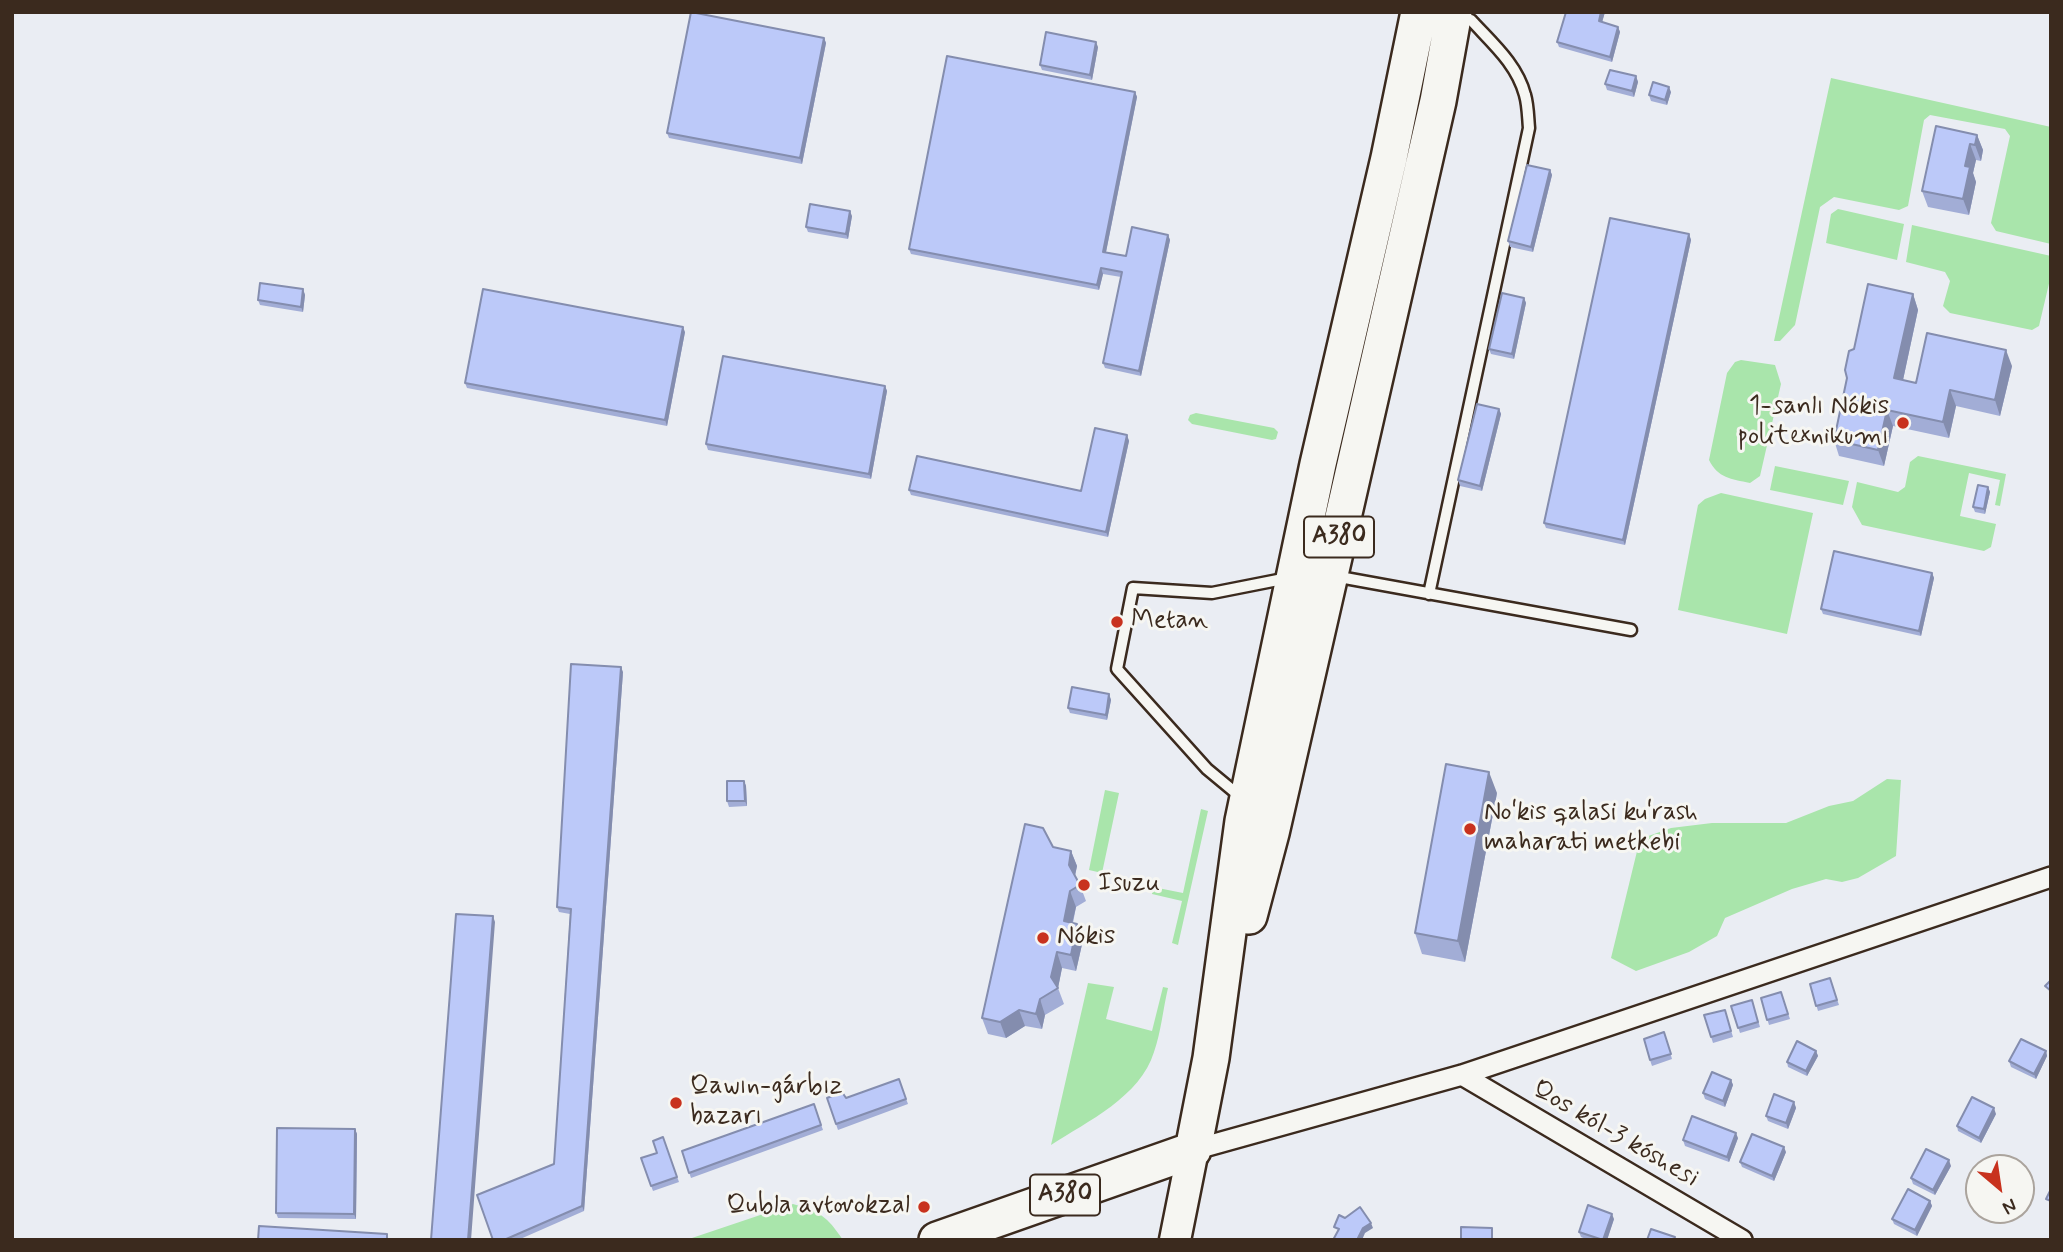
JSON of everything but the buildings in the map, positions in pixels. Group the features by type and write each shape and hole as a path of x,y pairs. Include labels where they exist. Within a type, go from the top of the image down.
{"highway":[{"path":"1389,158 1396,12"},
{"name":"A380","path":"937,1240 1193,1150 1210,1058 1247,802 1331,406 1389,158 1419,12"},
{"name":"A380","path":"1210,1058 1271,833 1438,101 1466,15"}],"main road":[{"path":"1175,1240 1193,1150"}],"street":[{"path":"1193,1150 1462,1075 2051,877"},
{"name":"Qos kól-3 kóshesi","path":"1462,1075 1742,1240"}],"lane":[{"path":"1429,594 1529,128 1525,95 1517,74 1504,55 1466,15"},
{"path":"1247,802 1207,769 1117,669 1133,588 1212,593 1295,576"},
{"path":"1330,576 1631,631"}],"green space":[{"path":"1831,78 2051,127 2051,244 1996,231 1991,223 2010,136 2005,129 1930,115 1924,120 1908,206 1899,210 1834,197 1820,207 1795,325 1780,341 1774,341"},
{"path":"1838,209 1904,224 1897,260 1826,243 1831,214"},
{"path":"1912,225 2051,256 2051,275 2039,326 2032,330 1950,313 1943,306 1950,281 1945,272 1906,262"},
{"path":"1741,360 1775,365 1781,384 1760,476 1750,483 1721,474 1709,460 1727,373 1735,362"},
{"path":"1196,413 1274,428 1278,432 1276,439 1272,440 1192,424 1188,420 1190,415"},
{"path":"1918,456 2006,474 2000,506 1995,505 2000,480 1969,473 1960,516 1996,524 1991,547 1984,551 1862,525 1852,507 1857,482 1898,492 1905,487 1910,462"},
{"path":"1775,466 1849,481 1843,505 1770,490"},
{"path":"1721,493 1813,513 1787,634 1678,610 1698,505"},
{"path":"1887,779 1901,780 1896,856 1858,878 1842,882 1826,879 1792,889 1725,918 1717,936 1689,952 1636,971 1611,958 1640,839 1671,828 1712,823 1786,823 1829,806 1853,801"},
{"path":"1105,790 1119,793 1102,873 1089,870"},
{"path":"1201,809 1208,811 1178,945 1172,943 1182,901 1152,894 1153,887 1183,893"},
{"path":"1088,983 1114,987 1106,1019 1152,1031 1163,987 1168,988 1158,1037 1147,1068 1125,1095 1051,1145"},
{"path":"793,1204 822,1216 843,1240 686,1240"}],"place":[{"name":"1-sanlı Nókis politexnikumı","path":"1903,423"},
{"name":"Metan","path":"1117,622"},
{"name":"Noʻkis qalasi kuʻrash maharati metkebi","path":"1470,829"},
{"name":"Isuzu","path":"1084,885"},
{"name":"Nókis","path":"1043,938"},
{"name":"Qawın-ǵarbız bazarı","path":"676,1103"},
{"name":"Qubla avtovokzal","path":"924,1207"}]}
